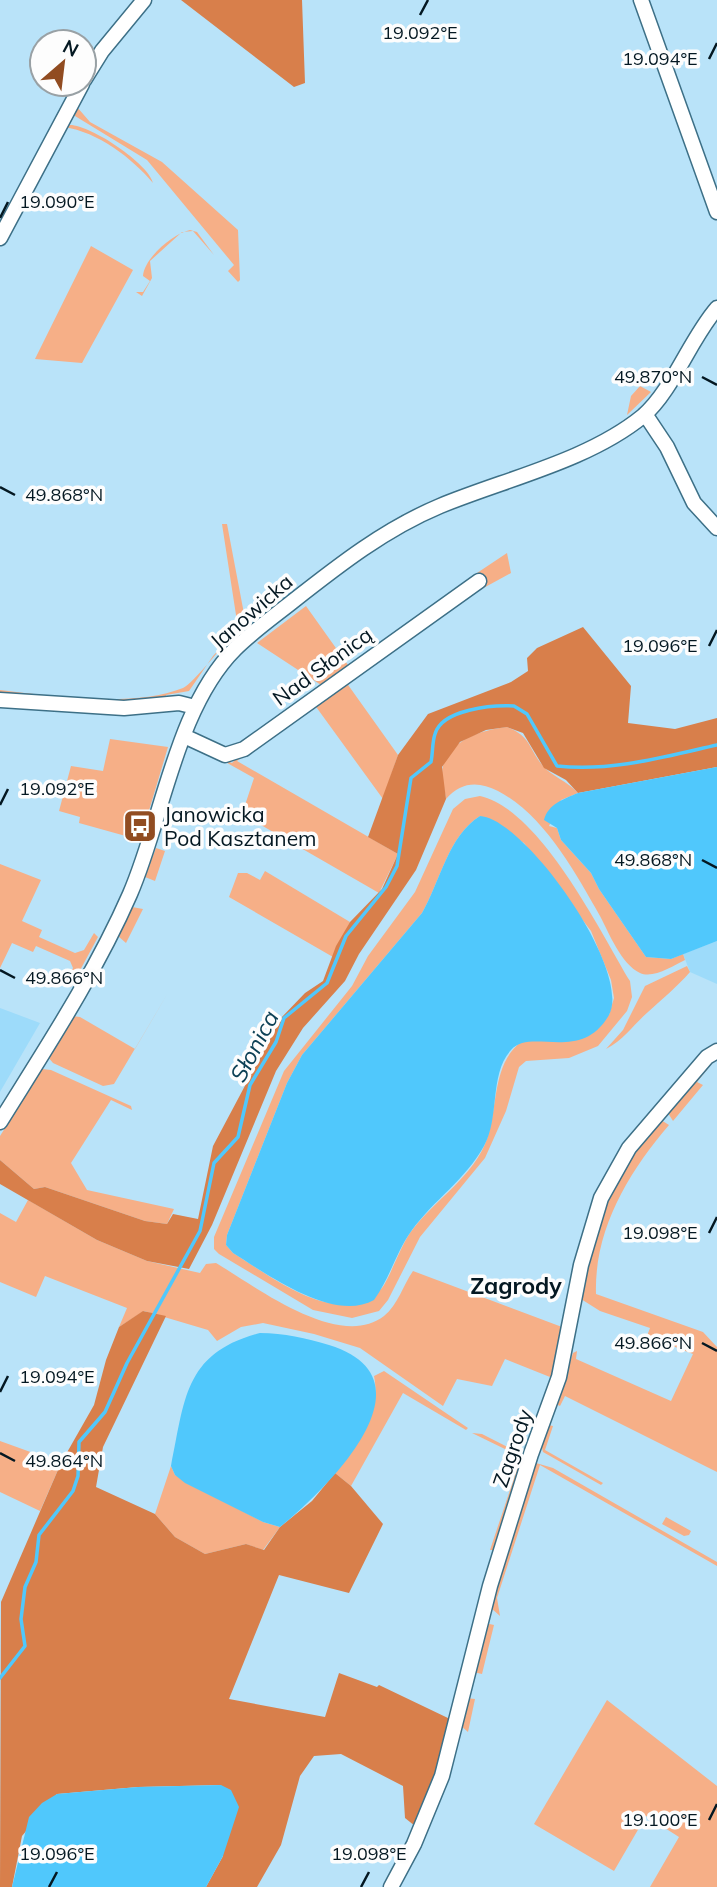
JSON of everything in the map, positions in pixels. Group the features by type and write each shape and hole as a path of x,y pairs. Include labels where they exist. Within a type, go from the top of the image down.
{"street":[{"path":"98,58 144,0"},
{"path":"641,0 717,212"},
{"path":"0,238 74,98"},
{"name":"Janowicka","path":"0,1122 71,1006 119,918 148,848 195,707 217,670 235,648 378,538 442,505 505,484 576,454 645,414 717,308"},
{"path":"645,414 667,447 694,503 717,528"},
{"name":"Nad Słonicą","path":"184,736 225,755 244,749 479,581"},
{"path":"0,700 113,707 179,703 195,707"},
{"name":"Zagrody","path":"391,1887 414,1844 442,1776 489,1586 559,1377 580,1265 601,1198 629,1148 707,1057 717,1051"}],"shaded area":[{"path":"148,0 151,0 107,55 98,71 105,54"},
{"path":"181,0 302,0 305,83 294,87"},
{"path":"82,98 77,107 90,122 162,162 238,230 238,282 228,271 234,265 147,160 75,116 73,111"},
{"path":"70,125 91,131 131,156 153,183 135,164 102,140 64,127"},
{"path":"190,230 197,232 214,255 193,231 184,232"},
{"path":"180,234 150,261 152,278 142,296 136,292 143,292 150,281 143,276 145,269 154,254"},
{"path":"91,246 133,270 82,363 35,359"},
{"path":"640,386 651,392 627,415 631,396"},
{"path":"222,524 227,524 245,619 281,592 282,596 239,628 227,641 238,628"},
{"path":"507,553 511,573 478,591 477,573"},
{"path":"306,606 348,665 321,685 257,643"},
{"path":"583,627 631,686 628,723 675,729 717,718 717,767 578,793 566,780 544,768 523,733 507,727 486,730 460,742 442,767 446,799 416,870 359,954 345,981 303,1028 276,1071 212,1225 189,1269 147,1261 97,1240 0,1184 0,1160 34,1189 45,1187 145,1221 167,1224 173,1214 198,1219 213,1146 281,1018 305,993 323,981 336,946 350,922 382,889 398,854 368,837 398,755 428,714 511,682 528,671 527,658 537,648"},
{"path":"207,664 189,691 166,695 166,699 137,702 0,695 0,690 93,699 141,698 183,688"},
{"path":"346,682 398,755 383,799 314,704"},
{"path":"507,727 521,734 546,769 578,793 561,800 549,826 557,828 561,840 591,873 646,957 671,959 683,954 685,960 651,974 633,969 616,948 580,881 557,846 515,801 498,791 477,785 464,786 446,799 442,770 453,749 478,734"},
{"path":"110,739 168,747 145,824 142,823 139,831 143,833 140,840 79,823 80,817 59,811 71,766 103,771"},
{"path":"195,745 232,763 234,761 228,757 256,746 237,761 398,854 379,893 242,814 254,778"},
{"path":"717,767 717,941 671,959 646,957 591,873 561,840 557,828 544,820 546,814 557,803 578,793"},
{"path":"480,796 502,806 525,823 546,847 585,904 630,981 632,997 627,1011 598,1046 569,1058 526,1061 519,1067 506,1111 485,1158 420,1237 388,1300 379,1311 352,1318 313,1310 219,1254 214,1249 214,1237 284,1071 352,986 368,956 415,892 453,809 465,799","holes":["480,816 524,843 591,931 611,980 614,998 609,1015 521,1042 512,1051 500,1074 490,1127 481,1152 464,1176 413,1229 381,1289 364,1300 345,1304 325,1302 285,1286 233,1253 226,1245 227,1235 287,1083 302,1055 422,913 452,847 469,825"]},
{"path":"480,816 499,823 522,842 570,899 605,965 612,994 609,1015 598,1030 585,1038 571,1042 531,1042 520,1044 511,1050 500,1071 492,1122 484,1146 468,1169 412,1230 374,1300 358,1305 320,1301 282,1283 233,1253 226,1245 227,1235 287,1083 302,1055 422,913 452,847 469,825"},
{"path":"156,848 165,851 155,881 145,877"},
{"path":"0,864 41,880 22,921 42,930 39,937 75,953 84,950 94,933 98,937 71,987 65,982 73,968 70,961 36,946 33,952 12,943 0,968"},
{"path":"265,871 350,922 333,957 229,897 238,873 247,873 260,880"},
{"path":"132,907 143,909 126,943 118,936"},
{"path":"717,941 717,984 690,972 683,954"},
{"path":"687,966 690,972 680,983 624,1036 606,1049 623,1030 645,986"},
{"path":"0,1008 40,1023 0,1092"},
{"path":"72,1016 80,1017 135,1049 114,1084 103,1086 53,1063 48,1057"},
{"path":"715,1060 697,1082 703,1085 673,1121 668,1113"},
{"path":"42,1069 51,1070 131,1106 132,1110 111,1100 71,1163 87,1190 174,1209 167,1224 145,1221 45,1187 34,1189 0,1160 0,1136"},
{"path":"661,1120 669,1125 627,1183 607,1225 597,1270 596,1294 703,1332 717,1347 717,1472 565,1396 560,1406 556,1404 573,1353 577,1351 576,1359 671,1401 693,1354 647,1336 650,1328 600,1311 581,1299 594,1231 625,1163"},
{"path":"28,1200 97,1240 147,1261 200,1273 206,1264 216,1263 298,1311 321,1321 344,1326 365,1325 384,1316 397,1301 413,1271 562,1327 555,1375 550,1377 505,1359 492,1386 457,1379 443,1406 360,1348 314,1334 263,1323 241,1327 217,1341 208,1330 144,1311 119,1327 127,1308 45,1276 36,1297 0,1282 0,1213 16,1222"},
{"path":"143,1311 166,1316 103,1447 96,1487 155,1514 175,1537 205,1554 246,1544 264,1550 280,1527 312,1501 335,1473 351,1486 383,1524 349,1593 279,1575 229,1699 325,1717 339,1673 377,1687 379,1685 450,1719 436,1774 415,1826 405,1818 403,1786 341,1754 314,1756 300,1776 281,1845 257,1887 206,1887 223,1856 221,1785 138,1787 57,1794 22,1836 12,1887 0,1887 1,1602 61,1463 94,1405 106,1360 119,1327"},
{"path":"260,1333 295,1336 329,1345 360,1361 374,1382 374,1407 364,1434 346,1461 323,1487 280,1527 263,1522 185,1483 175,1475 171,1466 185,1400 202,1366 216,1353 235,1342"},
{"path":"384,1371 468,1428 466,1430 403,1393 351,1486 335,1473 365,1428 374,1403 374,1376"},
{"path":"548,1425 553,1426 545,1450 603,1483 601,1485 543,1452 541,1444"},
{"path":"472,1433 482,1434 523,1455 494,1550 490,1550 521,1457"},
{"path":"0,1441 61,1463 40,1511 0,1492"},
{"path":"536,1463 553,1468 717,1562 717,1566 540,1465 497,1598 500,1616 491,1608 508,1538"},
{"path":"171,1466 175,1475 263,1522 280,1527 263,1550 246,1544 205,1554 175,1537 155,1514"},
{"path":"666,1517 691,1531 689,1535 684,1536 662,1524"},
{"path":"485,1623 494,1625 482,1674 473,1672"},
{"path":"466,1698 475,1699 468,1732 460,1725"},
{"path":"607,1700 717,1786 717,1887 650,1887 679,1837 646,1816 614,1871 534,1824"},
{"path":"221,1785 231,1790 239,1807 223,1856 206,1887 12,1887 29,1817 42,1803 57,1794 138,1787"}],"waterway":[{"name":"Słonica","path":"0,1678 25,1646 21,1619 25,1587 36,1562 39,1535 73,1491 78,1476 79,1442 105,1412 127,1363 200,1231 214,1163 238,1137 250,1085 276,1042 284,1018 327,983 346,936 386,887 397,866 411,778 431,762 434,737 440,726 447,719 469,710 514,706 527,714 557,766 617,765 717,745"}],"place":[{"name":"Janowicka Pod Kasztanem","path":"140,826"}],"district":[{"name":"Zagrody","path":"516,1285"}]}
